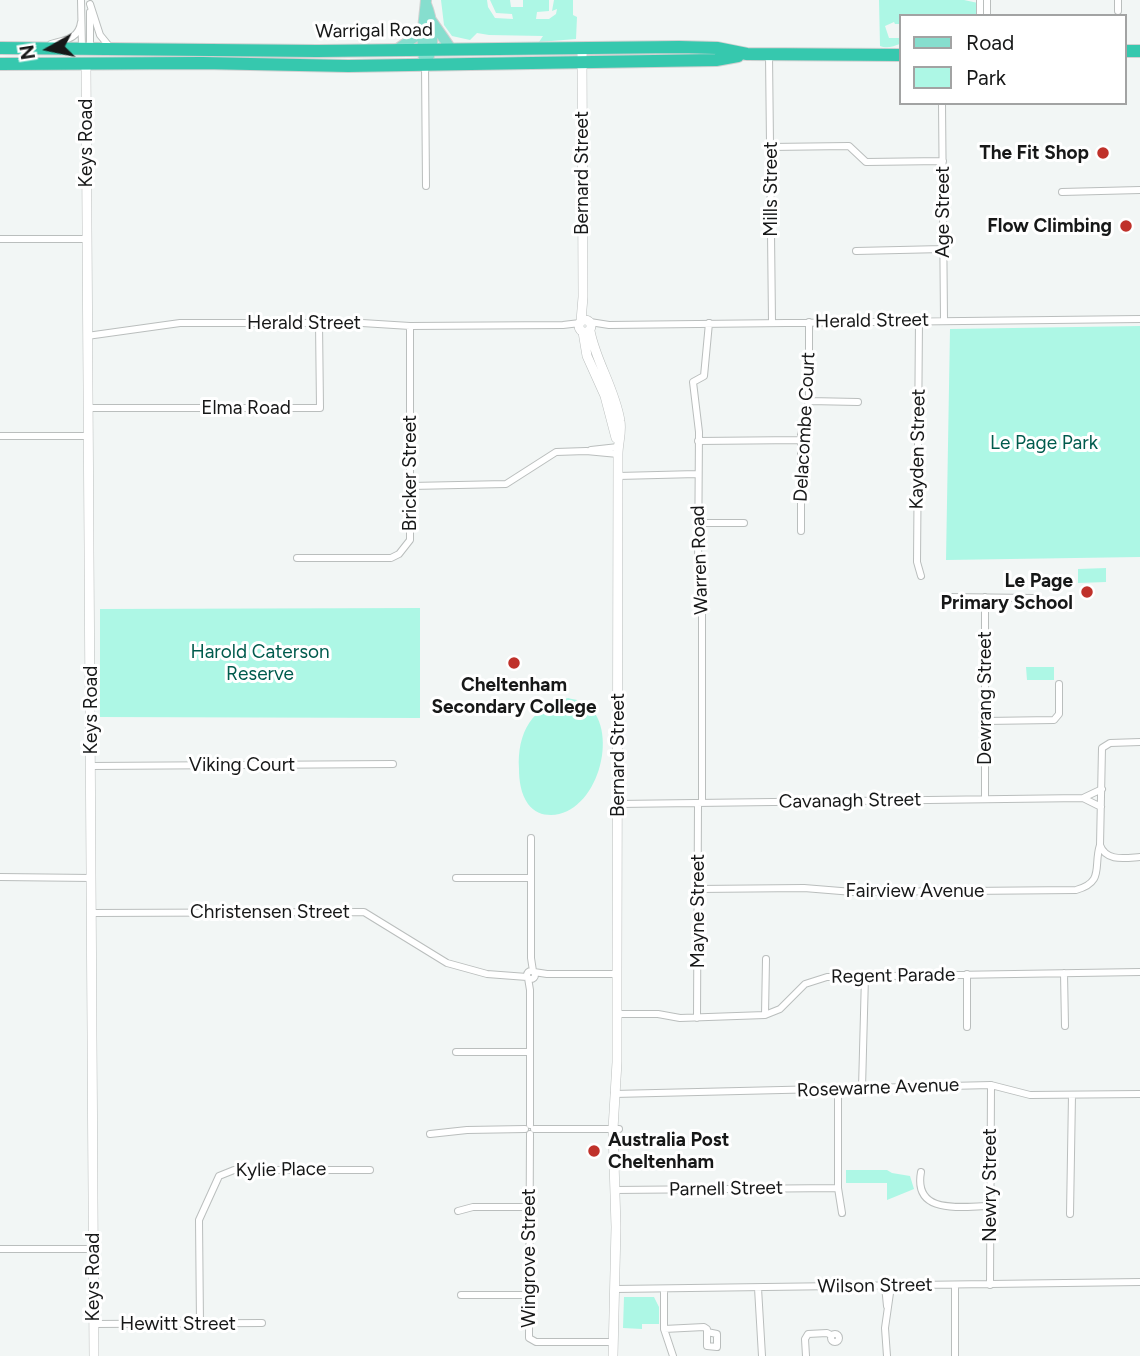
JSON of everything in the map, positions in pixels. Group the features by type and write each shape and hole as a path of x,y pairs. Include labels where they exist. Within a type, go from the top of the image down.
{"highway":[{"name":"Warrigal Road","path":"0,48 427,50 680,47 717,48 769,55 898,55"},
{"path":"86,48 86,64"},
{"name":"Warrigal Road","path":"0,64 581,63 716,60 747,54"}],"main road":[{"path":"426,2 431,20 451,49"},
{"path":"426,2 422,32 427,50"},
{"path":"425,65 431,20"},
{"path":"396,50 422,32"}],"street":[{"path":"35,48 73,37 79,31 82,0"},
{"path":"1118,0 1118,11"},
{"path":"86,48 90,2"},
{"path":"90,2 100,36 112,48"},
{"path":"81,22 86,48"},
{"name":"Bernard Street","path":"582,48 585,326 591,368 611,412 618,450 618,974 614,1356"},
{"name":"Mills Street","path":"769,55 772,323"},
{"name":"Keys Road","path":"86,64 94,1356"},
{"path":"425,65 426,186"},
{"name":"Age Street","path":"943,105 944,320"},
{"path":"770,147 849,146 866,162 943,161"},
{"path":"1062,192 1140,190"},
{"path":"0,239 87,239"},
{"path":"856,251 943,249"},
{"name":"Herald Street","path":"87,336 180,323 585,326 1138,318"},
{"name":"Kayden Street","path":"919,321 917,562 921,576"},
{"name":"Delacombe Court","path":"801,531 801,440 808,401 809,322"},
{"name":"Elma Road","path":"88,408 320,408 319,323"},
{"name":"Warren Road","path":"700,803 702,594 698,571 698,442 693,382 704,376 709,324"},
{"name":"Bricker Street","path":"297,558 388,558 397,556 411,536 410,326"},
{"path":"808,401 858,402"},
{"path":"0,436 88,436"},
{"path":"698,442 801,440"},
{"path":"411,486 510,484 553,453 618,450"},
{"path":"618,476 697,474"},
{"path":"697,523 744,523"},
{"path":"947,597 1032,598"},
{"name":"Dewrang Street","path":"985,597 985,799"},
{"path":"985,721 1054,720 1059,713 1059,684"},
{"path":"1097,870 1103,746 1110,743 1140,743"},
{"name":"Viking Court","path":"91,766 393,764"},
{"name":"Cavanagh Street","path":"618,804 1083,798 1102,789"},
{"name":"Cavanagh Street","path":"1083,798 1101,807"},
{"name":"Mayne Street","path":"697,1018 700,803"},
{"name":"Wingrove Street","path":"531,838 528,1332 533,1342 614,1342"},
{"path":"1100,845 1104,852 1115,858 1140,857"},
{"name":"Fairview Avenue","path":"697,889 804,888 853,892 1076,890 1093,882 1097,870 1104,862 1115,858"},
{"path":"0,877 92,878"},
{"path":"456,878 531,878"},
{"name":"Christensen Street","path":"92,913 364,912 447,963 487,974 618,974"},
{"path":"617,1014 658,1014 676,1018 765,1016 766,959"},
{"name":"Regent Parade","path":"765,1016 780,1009 800,988 816,979 1140,972"},
{"path":"1064,973 1065,1026"},
{"path":"967,974 967,1027"},
{"path":"862,1088 865,976"},
{"path":"456,1052 530,1052"},
{"name":"Rosewarne Avenue","path":"617,1094 991,1085 1030,1095 1140,1094"},
{"name":"Newry Street","path":"990,1285 991,1085"},
{"path":"838,1089 838,1188 842,1213"},
{"path":"1070,1214 1072,1094"},
{"path":"430,1134 467,1130 616,1129"},
{"name":"Kylie Place","path":"200,1324 200,1220 219,1176 234,1170 370,1170"},
{"path":"921,1172 919,1182 922,1191 927,1200 935,1205 990,1206"},
{"name":"Parnell Street","path":"617,1190 838,1188"},
{"path":"458,1211 472,1207 529,1207"},
{"path":"0,1249 93,1249"},
{"name":"Wilson Street","path":"615,1289 1138,1283"},
{"path":"955,1356 956,1285"},
{"path":"887,1356 885,1328 888,1286"},
{"path":"758,1288 762,1356"},
{"path":"661,1289 664,1329 673,1356"},
{"path":"460,1295 529,1295"},
{"name":"Hewitt Street","path":"93,1324 262,1323"},
{"path":"664,1329 704,1327 707,1332"},
{"path":"806,1356 805,1339 808,1334 831,1335"}],"green space":[{"path":"441,0 487,0 495,18 513,19 512,14 496,13 490,0 510,0 511,7 523,7 523,0 549,0 549,11 537,12 536,19 549,19 556,14 557,9 552,11 554,0 573,0 573,15 577,17 576,39 539,42 543,36 477,33 470,40 452,36 444,25"},
{"path":"879,0 964,0 978,3 978,14 898,14 898,24 894,22 885,26 889,38 898,38 898,45 880,46"},
{"name":"Le Page Park","path":"1140,326 1140,557 946,560 950,329"},
{"path":"1106,568 1106,582 1078,583 1078,569"},
{"name":"Harold Caterson Reserve","path":"420,608 420,718 100,717 100,609"},
{"path":"1026,667 1054,667 1054,680 1027,680"},
{"path":"568,698 586,703 597,718 602,734 599,770 581,801 567,811 544,814 530,807 522,792 519,774 521,744 529,723 536,714 555,702"},
{"path":"846,1170 887,1170 910,1176 914,1189 887,1200 887,1183 846,1183"},
{"path":"624,1297 654,1297 659,1307 659,1324 642,1324 642,1329 623,1328"}],"place":[{"name":"The Fit Shop","path":"1103,153"},
{"name":"Flow Climbing","path":"1126,226"},
{"name":"Le Page Primary School","path":"1087,592"},
{"name":"Cheltenham Secondary College","path":"514,663"},
{"name":"Australia Post Cheltenham","path":"594,1151"}]}
